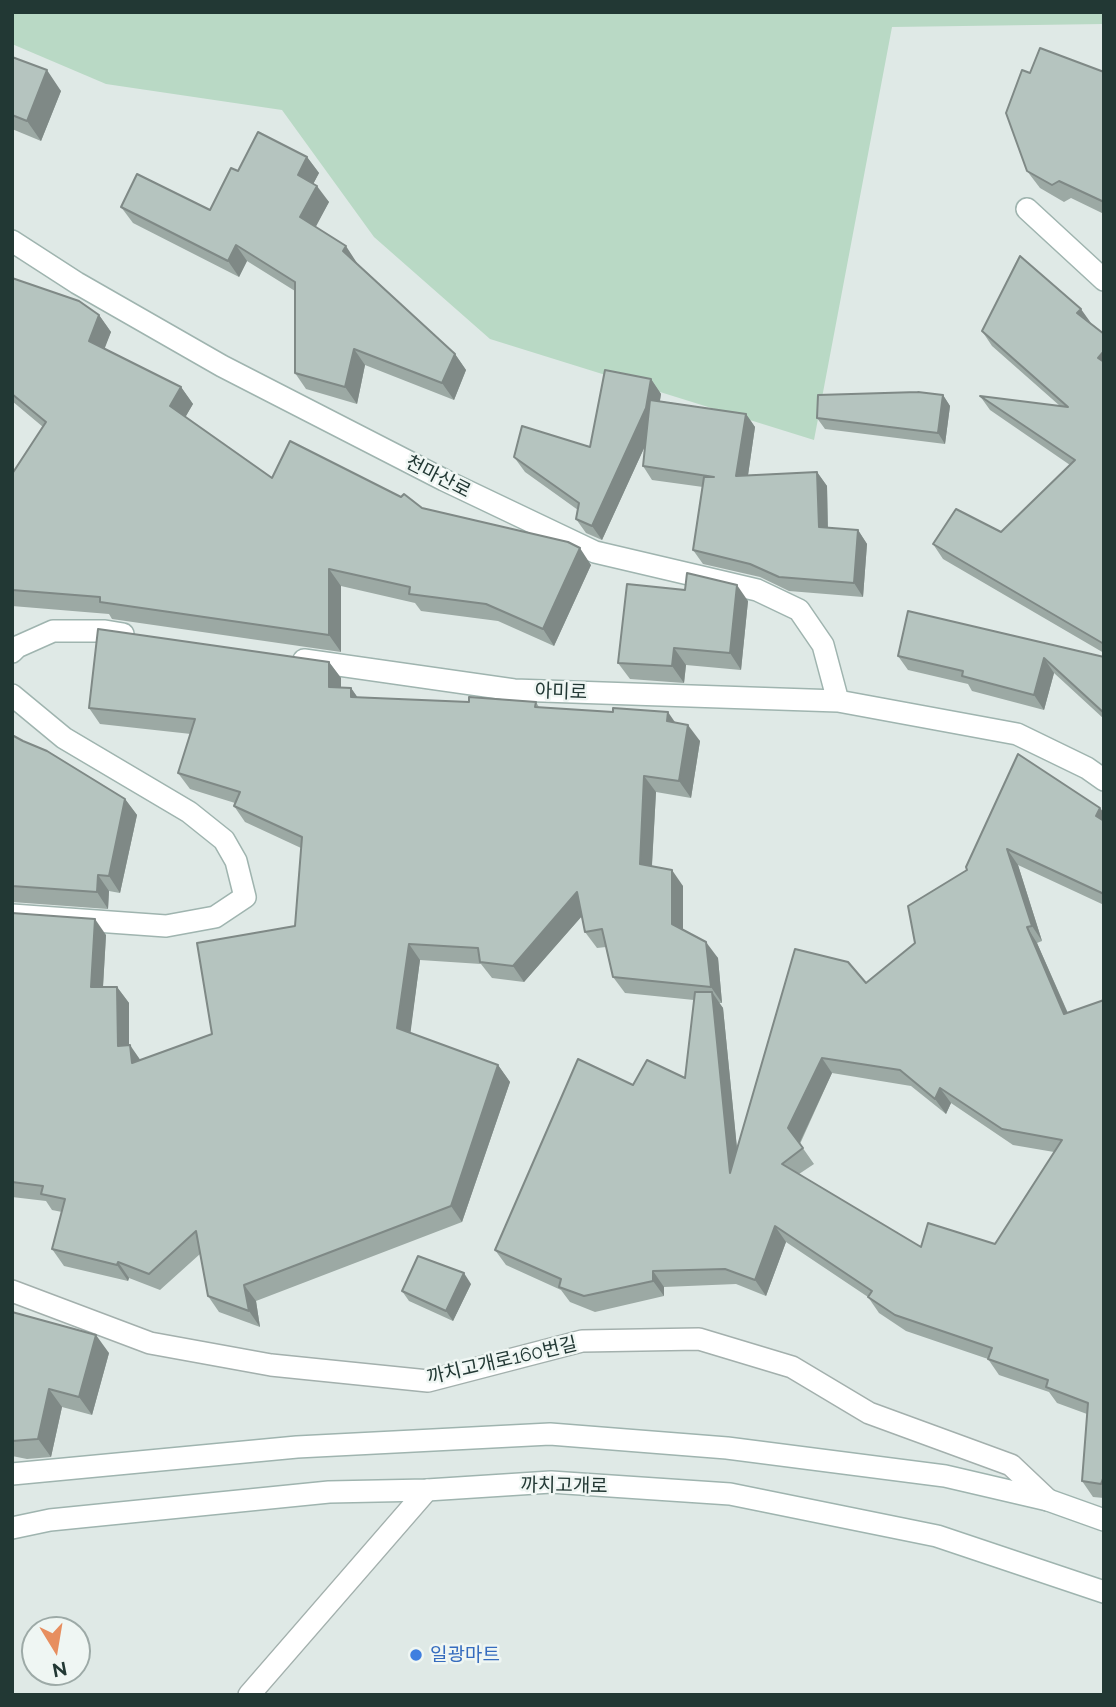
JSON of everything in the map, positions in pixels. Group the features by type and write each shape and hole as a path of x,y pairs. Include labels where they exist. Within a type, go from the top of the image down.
{"street":[{"path":"1027,209 1104,280"},
{"name":"천마산로","path":"12,240 78,283 222,366 444,480 595,552 757,590 799,610 823,645 838,701"},
{"path":"12,652 17,647 53,631 105,631 146,637"},
{"name":"아미로","path":"282,657 514,690 838,701 1017,734 1087,768 1104,780"},
{"path":"12,695 64,738 189,813 224,839 236,861 245,897 215,917 166,926 12,915"},
{"name":"까치고개로160번길","path":"12,1291 150,1343 271,1365 428,1381 582,1341 699,1339 792,1367 869,1413 1011,1465 1048,1500"},
{"path":"12,1474 298,1447 550,1434 727,1448 945,1476 1048,1500 1104,1520"},
{"name":"까치고개로","path":"12,1528 50,1520 329,1492 427,1490 551,1482 730,1494 937,1536 1104,1592"},
{"path":"249,1695 427,1490"}],"green space":[{"path":"12,12 1104,12 1104,24 892,27 814,440 490,339 374,237 282,110 106,84 12,44"}],"building":[{"path":"1040,48 1104,72 1104,202 1059,181 1052,185 1027,171 1006,113 1022,70 1030,73"},
{"path":"12,57 47,70 27,121 12,115"},
{"path":"258,132 307,157 298,175 317,186 300,217 346,246 343,251 455,354 442,383 354,349 345,387 295,373 295,282 236,245 228,261 121,207 137,174 210,210 231,168 238,171"},
{"path":"1020,256 1081,309 1077,313 1104,334 1104,351 1098,358 1104,362 1104,644 933,544 956,509 1001,532 1075,460 980,396 1068,407 982,331"},
{"path":"12,278 79,301 99,315 89,341 181,387 170,406 272,478 290,441 401,497 404,494 422,508 568,542 580,548 543,629 486,604 409,594 410,587 329,569 329,635 100,602 100,597 12,590 12,474 46,422 12,394"},
{"path":"605,370 651,379 646,408 592,526 576,519 579,503 514,457 522,426 590,447"},
{"path":"918,392 943,395 938,433 817,418 818,395"},
{"path":"650,400 746,414 736,476 817,472 819,527 858,530 854,583 779,577 750,564 693,550 704,477 714,477 643,466"},
{"path":"687,573 737,585 730,653 674,648 672,666 618,663 627,584 685,590"},
{"path":"908,611 1104,657 1104,713 1044,658 1034,695 962,676 963,671 898,656"},
{"path":"98,629 329,662 329,687 351,688 351,697 469,702 469,697 536,702 535,707 668,712 667,721 688,725 679,781 644,776 640,864 672,870 672,924 706,942 711,987 613,977 602,929 585,932 577,892 513,966 480,962 478,948 409,944 397,1028 498,1065 451,1206 244,1285 249,1311 208,1296 196,1231 149,1274 118,1262 117,1265 52,1249 65,1199 41,1194 43,1186 12,1182 12,913 95,919 91,987 117,987 118,1046 130,1045 132,1063 212,1034 197,943 295,926 302,837 234,806 240,792 178,773 195,719 89,708"},
{"path":"12,735 47,751 125,799 109,876 98,875 97,892 12,886"},
{"path":"1018,754 1100,808 1096,816 1104,821 1104,894 1007,849 1032,926 1027,927 1064,1014 1104,1000 1104,1476 1101,1484 1082,1481 1088,1403 1046,1387 1048,1380 988,1359 992,1348 895,1315 868,1297 872,1291 775,1226 755,1280 725,1269 653,1271 653,1281 584,1296 559,1287 561,1279 495,1250 578,1059 633,1085 647,1060 685,1078 695,992 712,992 730,1173 795,949 848,962 866,983 915,943 908,906 967,870 966,867","holes":["822,1058 900,1070 935,1099 940,1088 1002,1129 1062,1140 995,1244 928,1223 921,1247 782,1164 803,1148 788,1128"]},
{"path":"418,1256 464,1273 446,1311 402,1291"},
{"path":"12,1312 96,1335 79,1397 49,1389 38,1439 12,1441"}],"place":[{"name":"일광마트","path":"416,1655"}]}
